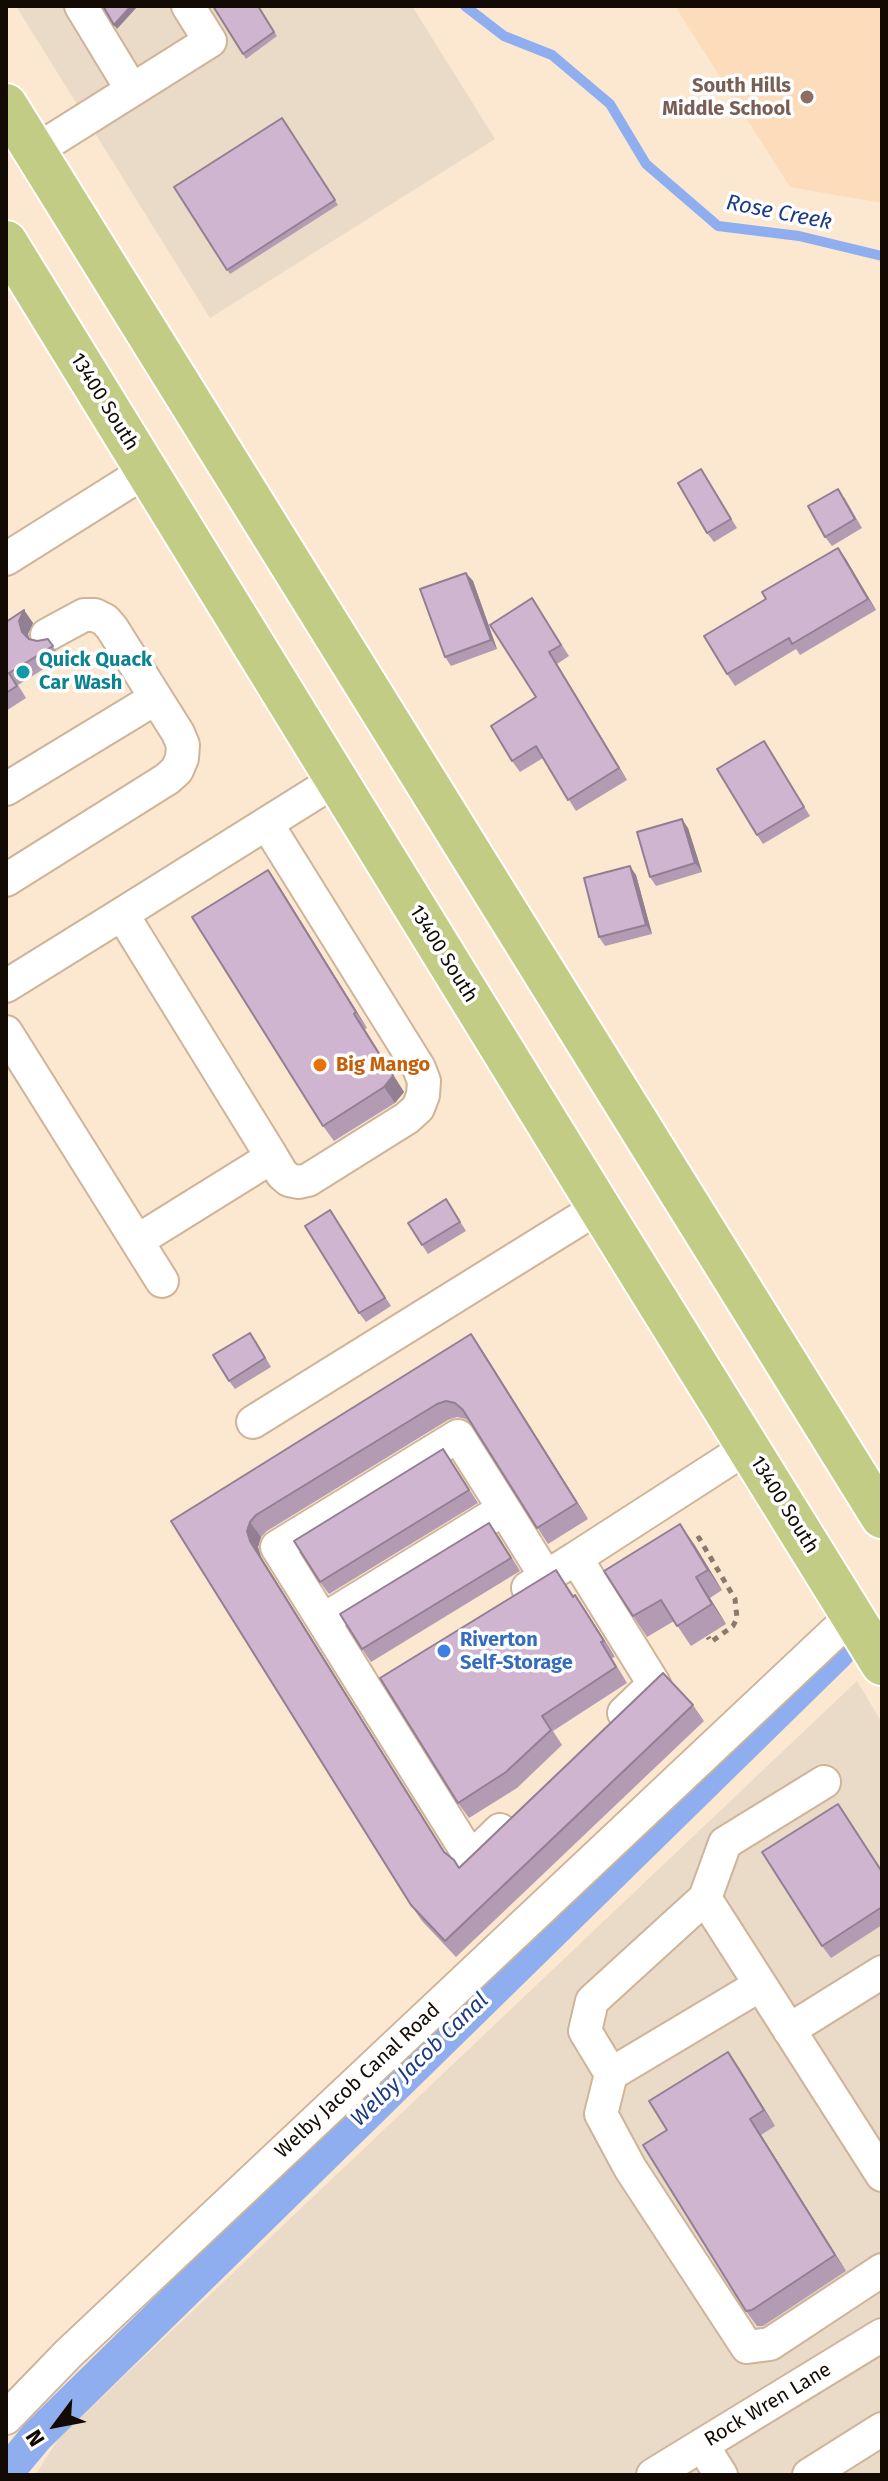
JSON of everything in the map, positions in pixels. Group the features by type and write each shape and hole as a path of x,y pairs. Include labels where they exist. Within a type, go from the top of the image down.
{"main road":[{"path":"6,105 882,1517"},
{"name":"13400 South","path":"6,242 882,1664"}],"street":[{"path":"81,6 132,90"},
{"path":"35,151 210,41 188,6"},
{"path":"6,559 146,471"},
{"path":"6,880 167,779 177,770 182,758 183,745 105,620 95,615 84,615 47,635"},
{"path":"6,789 156,698"},
{"path":"6,986 336,780"},
{"path":"122,914 282,1174 289,1180 308,1180 407,1118 418,1108 424,1081 419,1068 267,824"},
{"path":"6,1032 162,1281"},
{"path":"137,1241 272,1157"},
{"path":"253,1422 599,1207"},
{"path":"517,1814 471,1858 378,1680 323,1620 277,1547 458,1436 546,1577"},
{"path":"507,1601 748,1447"},
{"path":"323,1620 504,1509"},
{"path":"576,1558 654,1684 608,1727"},
{"name":"Welby Jacob Canal Road","path":"6,2418 69,2353 852,1616"},
{"path":"611,2074 585,2031 592,2001 705,1898 725,1843 824,1782"},
{"path":"705,1898 882,2175"},
{"path":"789,2030 882,1972"},
{"path":"760,1985 611,2074 601,2114 630,2168 747,2347 770,2344 882,2270"},
{"name":"Rock Wren Lane","path":"653,2475 882,2335"},
{"path":"809,2475 882,2429"},
{"path":"702,2445 721,2475"}],"path":[{"path":"678,1551 699,1538 735,1599 737,1618 733,1626 711,1642 708,1637"}],"shaded area":[{"path":"16,6 412,6 495,139 210,318"},
{"name":"South Hills Middle School","path":"675,6 882,6 882,203 790,187"},
{"path":"857,1681 882,1723 882,2475 35,2475 60,2437"}],"building":[{"path":"103,6 131,6 114,25"},
{"path":"213,6 258,6 274,32 243,54"},
{"path":"282,118 335,200 227,270 174,187"},
{"path":"701,469 731,519 707,533 678,483"},
{"path":"838,489 855,519 825,537 808,506"},
{"path":"838,548 868,599 792,644 789,638 727,674 704,636 766,599 762,592"},
{"path":"466,573 491,640 445,657 420,589"},
{"path":"532,598 561,645 549,652 619,768 568,800 536,746 512,761 491,726 536,697 490,625"},
{"path":"24,610 19,621 22,632 29,639 48,639 53,646 9,673 17,686 6,693 6,622"},
{"path":"764,741 804,807 757,835 717,769"},
{"path":"682,819 695,863 650,877 637,832"},
{"path":"630,866 646,925 599,937 584,878"},
{"path":"268,870 393,1076 384,1087 323,1126 192,917"},
{"path":"446,1199 460,1222 422,1245 408,1223"},
{"path":"330,1210 385,1298 359,1313 305,1226"},
{"path":"250,1333 265,1358 229,1381 213,1355"},
{"path":"471,1334 577,1503 537,1528 463,1410 455,1403 446,1401 256,1515 247,1531 250,1541 444,1852 459,1868 663,1673 693,1705 445,1941 411,1905 171,1521"},
{"path":"443,1449 469,1490 320,1582 294,1541"},
{"path":"489,1523 511,1558 362,1649 340,1614"},
{"path":"680,1524 708,1570 696,1577 712,1604 677,1626 661,1600 633,1616 604,1571"},
{"path":"556,1570 604,1641 601,1642 616,1667 542,1716 551,1730 506,1772 458,1803 380,1678"},
{"path":"838,1804 882,1872 882,1907 822,1946 762,1852"},
{"path":"728,2052 764,2110 750,2119 835,2255 746,2311 643,2145 667,2130 649,2101"}],"waterway":[{"name":"Rose Creek","path":"465,6 504,36 552,55 610,104 646,164 718,226 799,236 882,256"},
{"name":"Welby Jacob Canal","path":"6,2473 37,2436 838,1652"}],"place":[{"name":"South Hills Middle School","path":"807,97"},
{"name":"Quick Quack Car Wash","path":"23,672"},
{"name":"Big Mango","path":"320,1065"},
{"name":"Riverton Self-Storage","path":"444,1651"}]}
